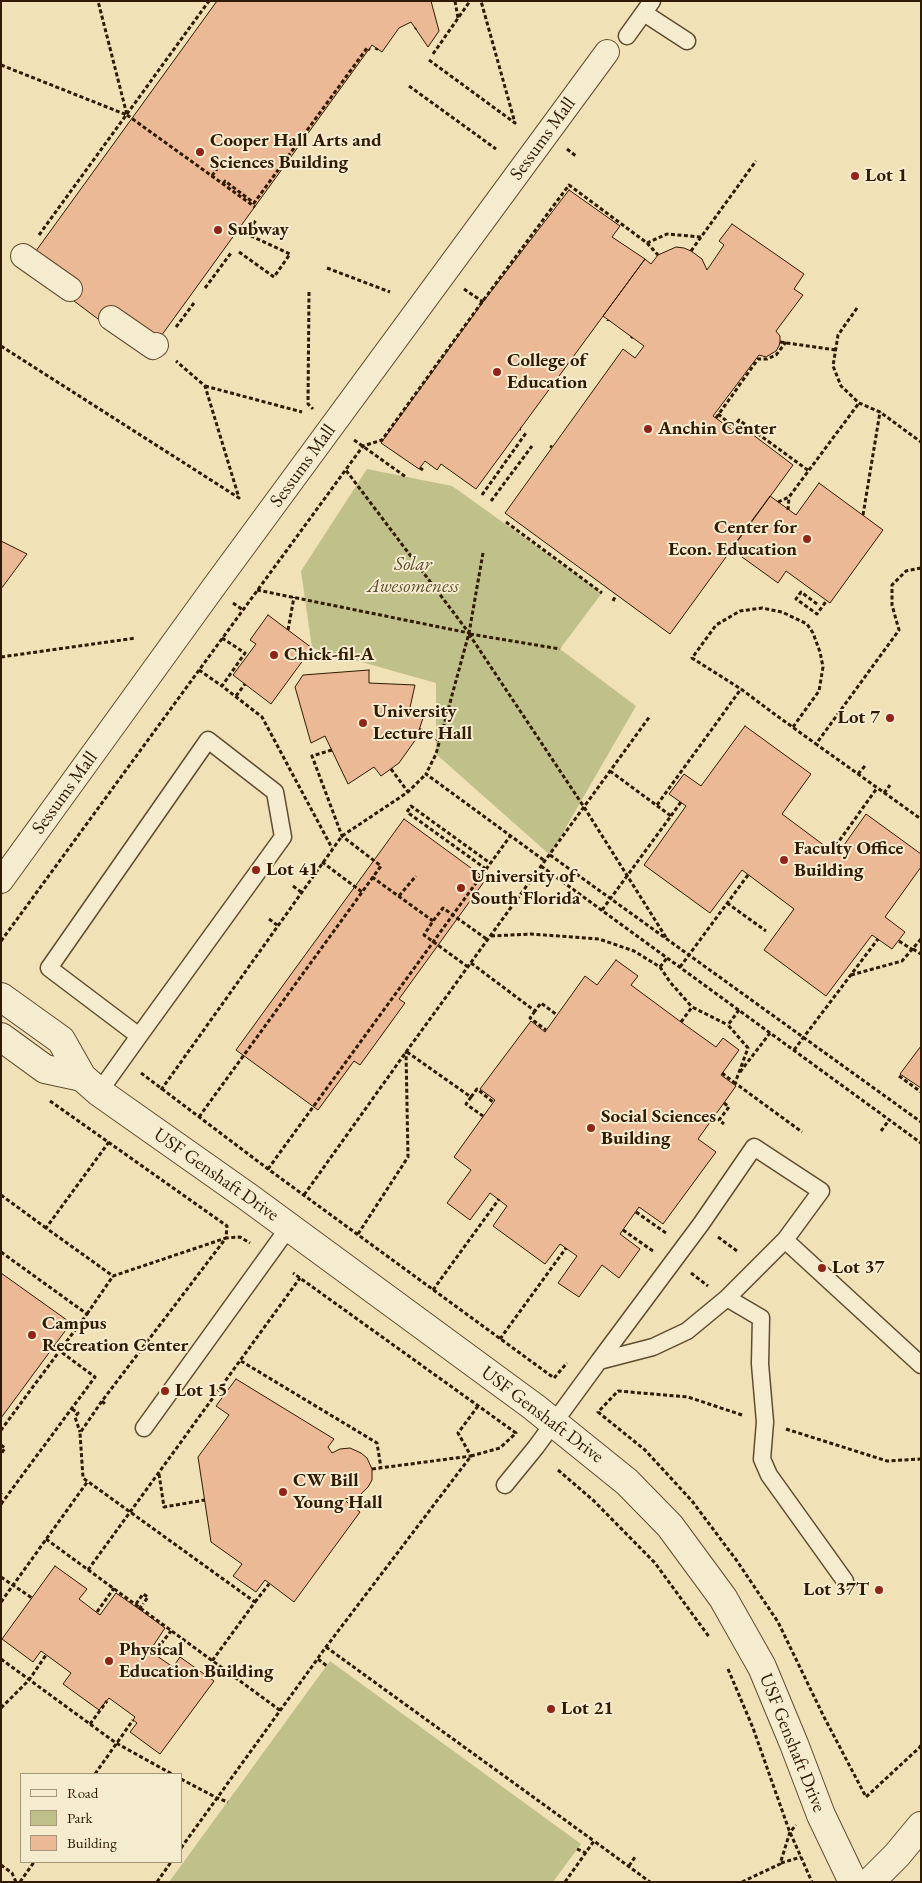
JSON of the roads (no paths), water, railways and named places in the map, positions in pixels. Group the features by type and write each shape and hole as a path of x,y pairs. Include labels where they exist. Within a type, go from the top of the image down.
{"street":[{"name":"Sessums Mall","path":"1,881 219,580 607,52"},
{"path":"23,256 70,289"},
{"path":"111,318 153,347 164,339"},
{"path":"1,997 61,1040 90,1085"},
{"path":"1,1037 46,1069 90,1085"},
{"name":"USF Genshaft Drive","path":"90,1085 289,1227 554,1423 627,1482 670,1526 723,1598 762,1667 821,1815 852,1882"},
{"path":"870,1882 898,1855 921,1826"}],"lane":[{"path":"627,36 648,7 687,41"},
{"path":"90,1085 140,1036 284,837 275,792 208,740 49,968 140,1036"},
{"path":"505,1484 536,1447 599,1361 701,1224 754,1146 821,1190 785,1240 727,1298 687,1331 653,1347 599,1361"},
{"path":"144,1428 289,1227"},
{"path":"785,1240 921,1365"},
{"path":"727,1298 761,1318 760,1364 764,1422 762,1459 769,1475 845,1581"}],"place":[{"name":"Cooper Hall Arts and Sciences Building","path":"200,152"},
{"name":"Lot 1","path":"855,176"},
{"name":"Subway","path":"218,230"},
{"name":"College of Education","path":"497,372"},
{"name":"Anchin Center","path":"648,429"},
{"name":"Center for Econ. Education","path":"807,539"},
{"name":"Chick-fil-A","path":"274,655"},
{"name":"Lot 7","path":"890,718"},
{"name":"University Lecture Hall","path":"363,723"},
{"name":"Faculty Office Building","path":"784,860"},
{"name":"Lot 41","path":"256,870"},
{"name":"University of South Florida","path":"461,888"},
{"name":"Social Sciences Building","path":"591,1128"},
{"name":"Lot 37","path":"822,1268"},
{"name":"Campus Recreation Center","path":"32,1335"},
{"name":"Lot 15","path":"165,1391"},
{"name":"CW Bill Young Hall","path":"283,1492"},
{"name":"Lot 37T","path":"879,1590"},
{"name":"Physical Education Building","path":"109,1661"},
{"name":"Lot 21","path":"551,1709"}],"park label":[{"name":"Solar Awesomeness","path":"413,576"}]}
